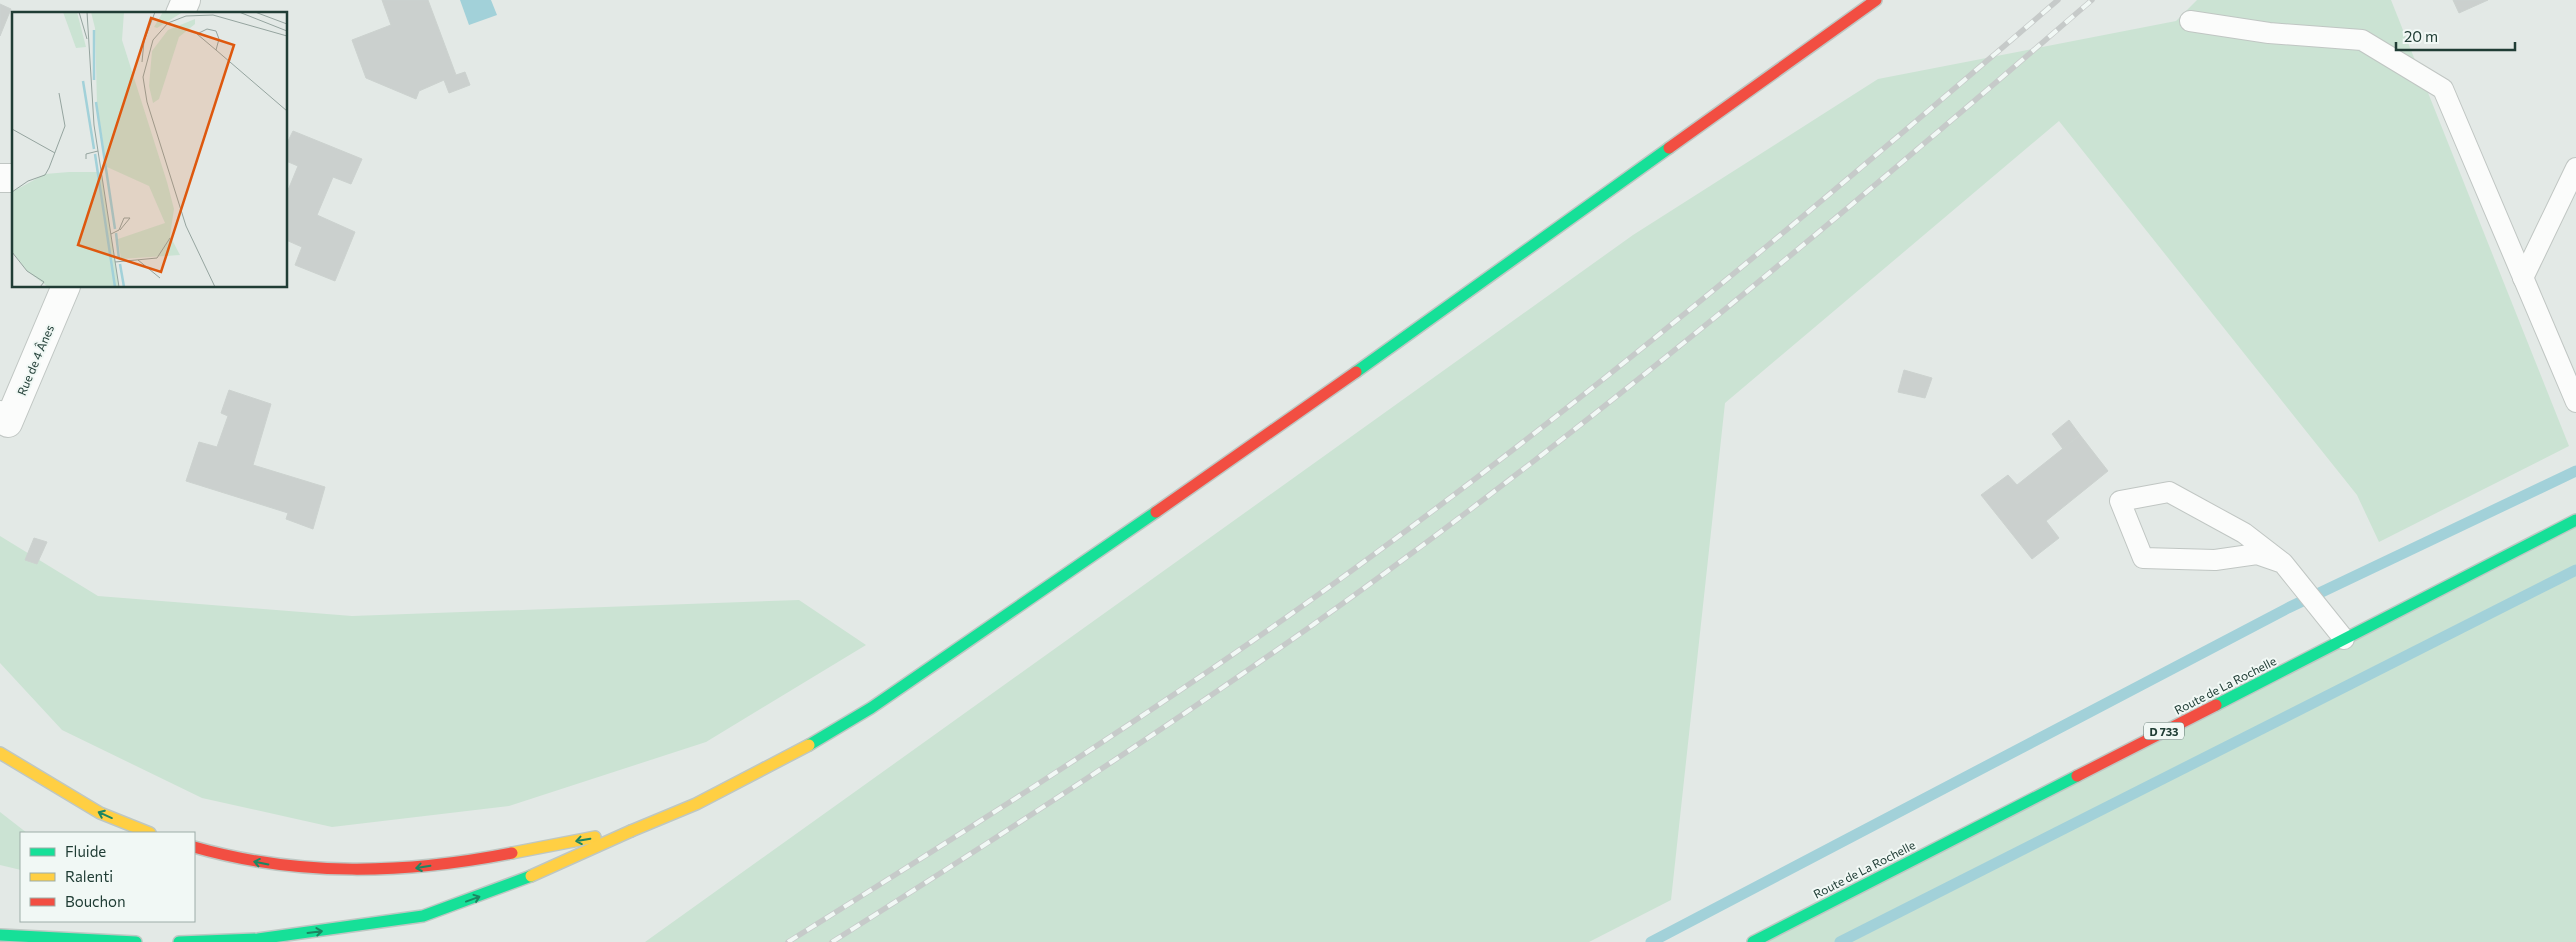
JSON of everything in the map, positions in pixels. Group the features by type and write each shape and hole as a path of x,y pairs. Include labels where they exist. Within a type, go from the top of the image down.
{"main road":[{"path":"179,942 258,939 357,927 423,916 543,872 631,831 696,804 773,765 871,708 1253,446 1876,0"},
{"name":"Route de La Rochelle","path":"1753,942 2576,520"},
{"path":"0,753 100,813 148,832"},
{"path":"195,847 217,854 271,865 338,870 412,868 631,831"},
{"path":"0,934 136,942"}],"street":[{"path":"181,12 186,0"},
{"name":"Rue de 4 Ânes","path":"0,415 8,423 65,288"}],"lane":[{"path":"2190,21 2269,33 2362,40 2443,88 2576,402"},
{"path":"2523,278 2576,168"},
{"path":"2283,563 2257,554 2215,560 2143,558 2120,501 2169,492 2244,534 2283,563 2344,639"}],"green space":[{"path":"2197,0 2391,0 2569,446 2379,542 2357,495 2059,121 1725,403 1671,900 1589,942 645,942 1633,235 1878,79 2176,21"},
{"path":"2576,520 2576,942 1753,942"},
{"path":"0,536 98,596 352,616 799,600 866,645 706,742 509,806 332,827 202,798 62,730 0,663"},
{"path":"0,812 26,832 20,832 20,870 0,865"}],"water":[{"path":"460,0 491,0 497,15 469,25"}],"building":[{"path":"382,0 428,0 456,75 465,72 470,85 449,93 444,80 419,91 416,99 366,78 352,40 391,25"},
{"path":"2453,0 2488,0 2459,13"},
{"path":"0,4 11,9 0,36"},
{"path":"293,131 362,159 351,184 333,177 317,215 355,232 335,281 295,265 302,247 288,241 288,190 298,166 288,162 288,141"},
{"path":"1904,370 1932,378 1925,398 1898,392"},
{"path":"229,390 271,404 253,465 325,487 313,529 286,519 288,513 186,481 199,442 217,447 228,416 221,413"},
{"path":"2069,420 2080,435 2063,449 2052,434"},
{"path":"2080,435 2108,471 2046,521 2059,538 2032,559 1981,495 2008,475 2017,485"},
{"path":"34,538 47,542 37,564 25,560"}],"waterway":[{"path":"1651,942 2288,608 2576,471"},
{"path":"1840,942 2576,570"}],"railway":[{"path":"788,942 982,820 1175,694 1301,607 1399,536 1496,463 1687,312 2058,0"},
{"path":"832,942 1135,746 1314,624 1415,551 1613,399 1710,321 1807,242 2092,0"}],"traffic: fast":[{"path":"1356,372 1669,148"},
{"path":"809,745 871,708 1156,512"},
{"path":"2216,705 2576,520"},
{"path":"1753,942 2077,776"},
{"path":"179,942 258,939 423,916 531,876"},
{"path":"0,935 136,942"}],"traffic: slow":[{"path":"631,831 696,804 809,745"},
{"path":"0,753 100,813 148,832"},
{"path":"531,876 631,831"},
{"path":"512,853 595,837"}],"traffic: jam":[{"path":"1669,148 1876,0"},
{"path":"1156,512 1356,372"},
{"path":"2077,776 2216,705"},
{"path":"195,847 233,857 273,864 352,869 432,865 512,853"}]}
